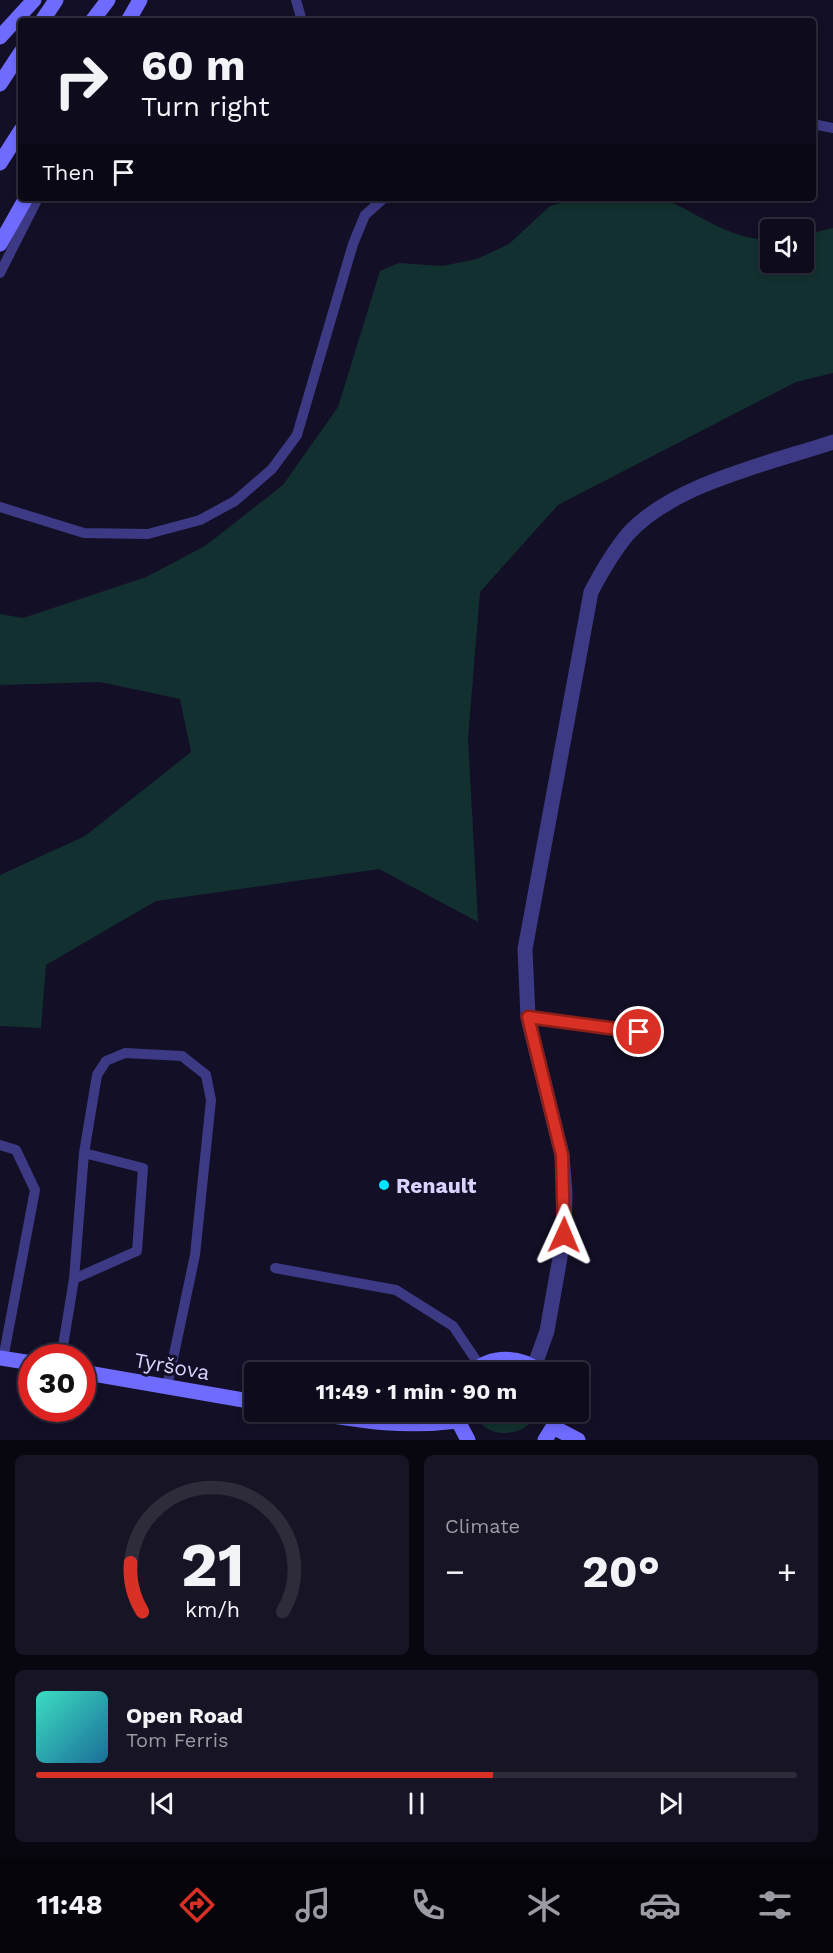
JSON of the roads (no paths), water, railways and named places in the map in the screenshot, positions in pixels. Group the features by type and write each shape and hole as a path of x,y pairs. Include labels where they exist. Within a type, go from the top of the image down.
{"main road":[{"path":"0,38 34,0"},
{"path":"44,18 56,0"},
{"path":"94,18 108,0"},
{"path":"130,18 141,0"},
{"path":"0,84 18,57"},
{"path":"0,163 18,135"},
{"path":"0,244 24,201"},
{"path":"2,1358 18,1361"},
{"path":"492,1362 498,1359 516,1359 522,1362"},
{"name":"Tyršova","path":"96,1374 244,1400"},
{"path":"372,1422 423,1425 434,1422"},
{"path":"460,1422 468,1440"},
{"path":"549,1434 578,1440"}],"street":[{"path":"539,1362 547,1331 564,1235 565,1193 562,1155 528,1017 525,949 591,592 609,559 630,532 654,512 698,487 833,442"}],"lane":[{"path":"134,18 141,0"},
{"path":"296,0 301,18"},
{"path":"816,125 833,128"},
{"path":"0,273 36,201"},
{"path":"0,507 84,533 148,534 200,520 235,501 272,469 297,435 353,244 371,203"},
{"path":"0,516 27,514"},
{"path":"528,1017 655,1035"},
{"path":"63,1344 74,1279 84,1153 97,1075 106,1061 124,1053 182,1056 206,1075 211,1100 195,1255 167,1387"},
{"path":"0,1145 16,1150 35,1190 2,1358"},
{"path":"74,1279 137,1251 143,1168 84,1153"},
{"path":"274,1268 396,1290 453,1326 473,1362"}],"place":[{"name":"Renault","path":"384,1185"}]}
